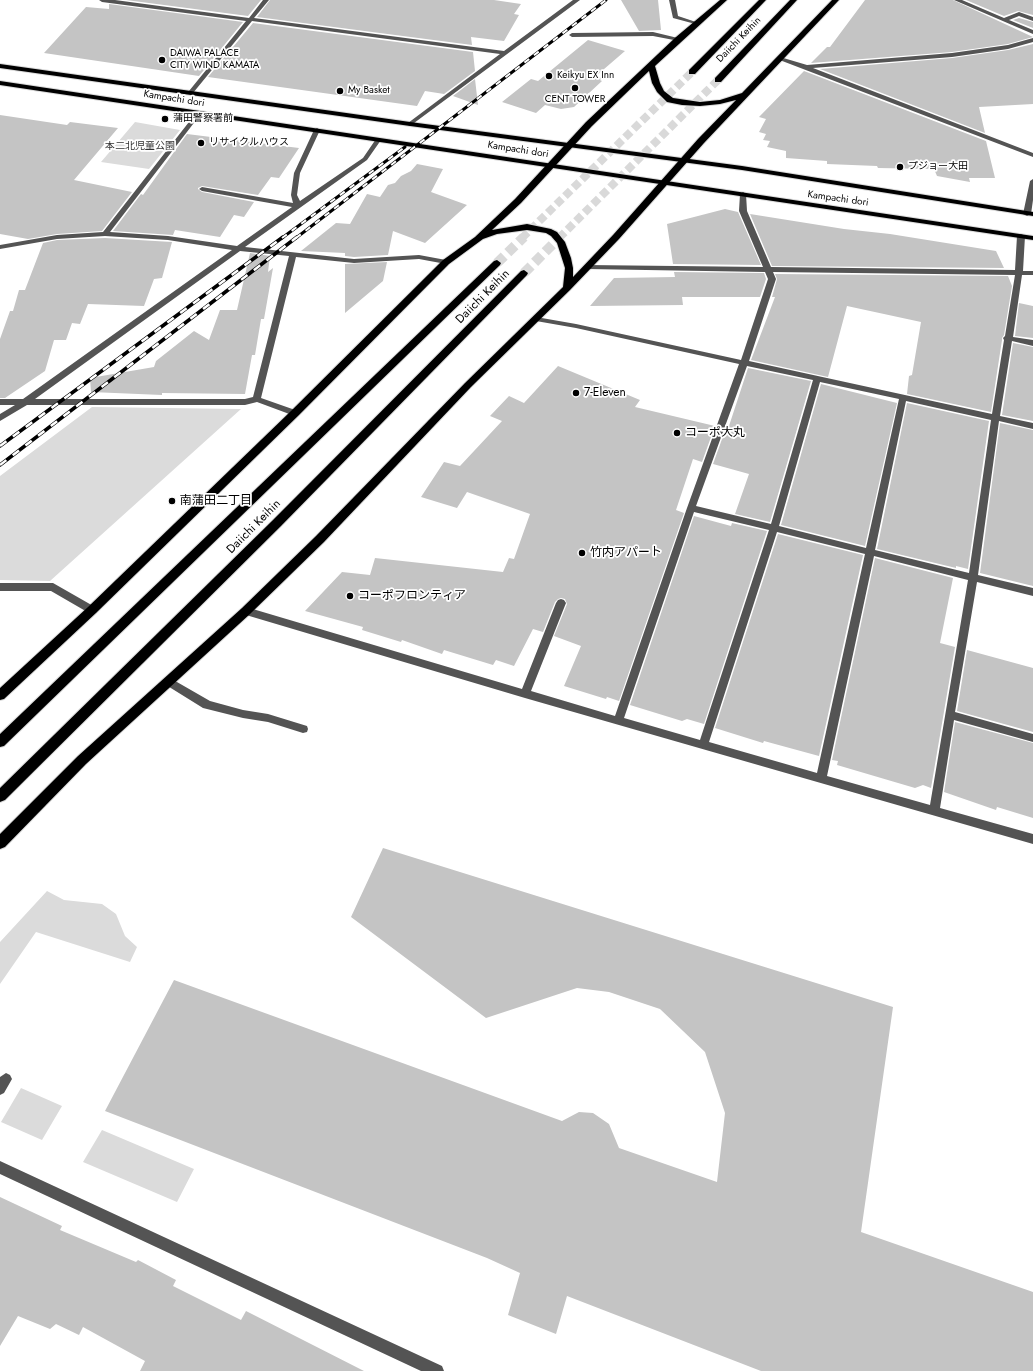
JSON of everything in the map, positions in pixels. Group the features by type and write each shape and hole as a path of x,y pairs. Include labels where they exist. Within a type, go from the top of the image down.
{"highway":[{"path":"0,695 92,610 295,413 446,262 478,239 518,201 552,166 589,124 678,39 724,0"},
{"name":"Daiichi Keihin","path":"692,72 763,0"},
{"name":"Daiichi Keihin","path":"718,80 794,0"},
{"path":"0,843 82,760 170,682 320,539 468,385 567,288 616,237 684,160 836,0"},
{"path":"651,65 656,83 661,92 670,100 682,103 700,104 720,102 746,94"},
{"path":"478,239 495,232 517,228 537,229 554,234 561,242 567,258 569,268 567,288"},
{"name":"Daiichi Keihin","path":"0,742 497,263"},
{"name":"Daiichi Keihin","path":"0,796 266,534 524,273"}],"main road":[{"name":"Kampachi dori","path":"0,66 570,146 684,160 1030,214"},
{"name":"Kampachi dori","path":"0,83 198,114 317,130 1033,238"}],"street":[{"path":"102,0 505,53"},
{"path":"191,92 266,0"},
{"path":"672,0 675,17 697,24"},
{"path":"957,0 1033,32"},
{"path":"566,1 575,1"},
{"path":"410,124 575,1"},
{"path":"1004,20 1018,14 1033,19"},
{"path":"572,35 653,34 678,39"},
{"path":"806,67 952,55 1008,47 1033,40"},
{"path":"780,59 806,67 1033,155"},
{"path":"105,234 198,114"},
{"path":"298,206 294,195 297,173 317,130"},
{"path":"0,418 25,402 365,159 378,140"},
{"path":"1030,214 1033,181"},
{"path":"202,189 298,206"},
{"path":"618,721 691,508 744,363 772,280 743,211 743,194"},
{"path":"0,247 57,237 105,234 168,238 293,256 354,261 419,256 446,262"},
{"path":"934,811 973,576 995,417 1019,273 1021,236"},
{"path":"257,399 293,256"},
{"path":"587,267 1033,273"},
{"path":"536,319 562,323 1033,426"},
{"path":"1007,338 1033,343"},
{"path":"703,745 774,528 817,379"},
{"path":"821,779 903,398"},
{"path":"0,402 245,402 257,399 295,413"},
{"path":"691,508 973,576 1033,592"},
{"path":"0,587 53,588 92,610"},
{"path":"525,694 561,604"},
{"path":"246,611 618,721 1033,839"},
{"path":"170,682 207,705 243,714 268,718 303,729"},
{"path":"950,715 1033,738"},
{"path":"0,1166 437,1371"}],"green space":[{"name":"本二北児童公園","path":"135,122 180,130 149,169 101,162"},
{"path":"92,407 241,409 50,581 0,580 0,476"},
{"path":"47,891 64,900 102,904 116,914 125,936 137,947 130,962 36,932 0,984 0,942"},
{"path":"21,1088 62,1106 42,1140 1,1122"},
{"path":"102,1130 194,1169 177,1202 83,1162"}],"building":[{"path":"126,0 261,0 248,16"},
{"path":"270,0 494,0 521,4 514,14 519,15 504,41 471,37 472,45 257,17"},
{"path":"621,0 658,0 661,30 639,31"},
{"path":"865,0 953,0 1033,37 1008,44 952,52 811,63 827,47 830,47"},
{"path":"966,0 1033,0 1033,15 1018,11 1004,16"},
{"path":"109,4 243,22 199,76 44,53 86,7 109,9"},
{"path":"1019,18 1033,22 1033,28 1013,20"},
{"path":"253,23 473,52 475,71 444,94 425,91 417,106 208,77"},
{"path":"588,40 625,51 596,76 602,78 600,80 602,81 574,107 561,109 545,105 536,113 502,102 531,79 538,81"},
{"path":"1033,44 1033,104 979,107 985,133 820,69 952,58 1008,50"},
{"path":"804,71 986,141 995,178 969,178 970,182 937,176 934,169 878,168 877,166 827,164 827,161 786,158 786,151 767,147 770,141 763,140 766,134 759,132 766,119 759,117"},
{"path":"475,79 478,105 453,96"},
{"path":"0,115 67,125 70,122 118,128 74,180 132,192 102,231 57,234 28,239 0,234"},
{"path":"187,134 299,148 279,178 271,177 258,195 202,186 198,188 202,192 254,202 244,217 234,215 220,237 175,230 173,235 113,231 141,194 143,195"},
{"path":"417,164 443,169 431,192 467,205 425,243 393,231 388,255 354,257 345,256 345,253 301,251 336,223 350,224 367,194 380,197 388,185 395,183 401,176 411,171"},
{"path":"725,209 738,212 761,265 673,264 667,224"},
{"path":"750,214 996,251 1004,268 772,266"},
{"path":"105,238 172,242 162,278 154,279 144,306 88,304 80,324 72,323 66,340 54,340 45,371 5,398 0,398 0,339 10,311 13,311 19,290 25,290 43,243 57,240"},
{"path":"250,253 270,256 268,272 273,268 264,319 261,319 255,355 252,355 245,394 162,393 162,395 91,392 90,378 154,367 156,361 194,331 209,340 220,310 237,310"},
{"path":"387,262 383,281 345,313 345,264"},
{"path":"674,272 764,273 766,279 760,297 682,297 683,305 590,306 614,278 675,277"},
{"path":"775,274 1008,276 1012,286 1004,335 1002,338 991,412 907,394 909,376 912,375 921,322 847,306 828,377 751,360 775,297 772,297 777,279"},
{"path":"1019,303 1033,306 1033,338 1015,336"},
{"path":"1013,343 1033,347 1033,421 1002,415"},
{"path":"558,366 640,400 635,407 715,426 702,462 693,459 676,510 684,513 619,701 607,697 606,699 564,686 581,646 554,636 567,604 565,599 561,598 555,602 543,632 533,629 514,666 496,660 493,665 444,650 442,654 402,640 401,642 362,630 363,627 305,611 342,572 370,575 375,558 503,572 509,558 514,559 530,514 467,492 457,508 421,497 444,462 460,466 502,421 490,416 509,396 524,403"},
{"path":"748,368 811,381 770,522 735,514 749,474 713,464 726,428 728,429"},
{"path":"821,384 897,403 865,546 781,525"},
{"path":"907,403 989,421 968,569 956,566 956,568 877,549"},
{"path":"1000,423 1033,430 1033,586 980,573"},
{"path":"694,516 731,526 732,523 767,531 704,724 687,719 682,721 630,705"},
{"path":"778,534 863,555 819,756 764,741 763,743 715,728"},
{"path":"875,558 953,578 940,643 955,647 931,788 923,785 915,788 837,765 838,761 832,760"},
{"path":"967,650 1033,668 1033,732 957,711"},
{"path":"955,722 1033,743 1033,818 997,807 996,810 944,792"},
{"path":"383,848 893,1007 861,1232 1033,1292 1033,1371 761,1371 567,1296 556,1334 508,1315 520,1273 487,1258 105,1111 174,980 562,1121 579,1112 593,1113 609,1124 619,1148 717,1182 725,1113 705,1052 660,1009 609,992 577,988 486,1018 351,917"},
{"path":"0,1197 62,1226 60,1230 136,1262 138,1260 176,1280 173,1286 241,1320 246,1311 364,1371 140,1371 145,1361 83,1327 79,1335 56,1324 50,1329 18,1316 0,1346"}],"tunnel":[{"path":"522,238 692,72"},
{"path":"559,238 718,80"},
{"path":"497,263 524,237"},
{"path":"524,273 559,238"}],"railway":[{"path":"296,238 606,0"},
{"path":"282,238 405,147"},
{"path":"0,446 283,237"},
{"path":"0,465 297,237"}],"place":[{"name":"DAIWA PALACE CITY WIND KAMATA","path":"162,60"},
{"name":"Keikyu EX Inn","path":"549,76"},
{"name":"CENT TOWER","path":"575,88"},
{"name":"My Basket","path":"340,91"},
{"name":"蒲田警察署前","path":"165,119"},
{"name":"リサイクルハウス","path":"201,143"},
{"name":"プジョー大田","path":"900,167"},
{"name":"7-Eleven","path":"576,393"},
{"name":"コーポ大丸","path":"677,433"},
{"name":"南蒲田二丁目","path":"172,501"},
{"name":"竹内アパート","path":"582,553"},
{"name":"コーポフロンティア","path":"350,596"}]}
